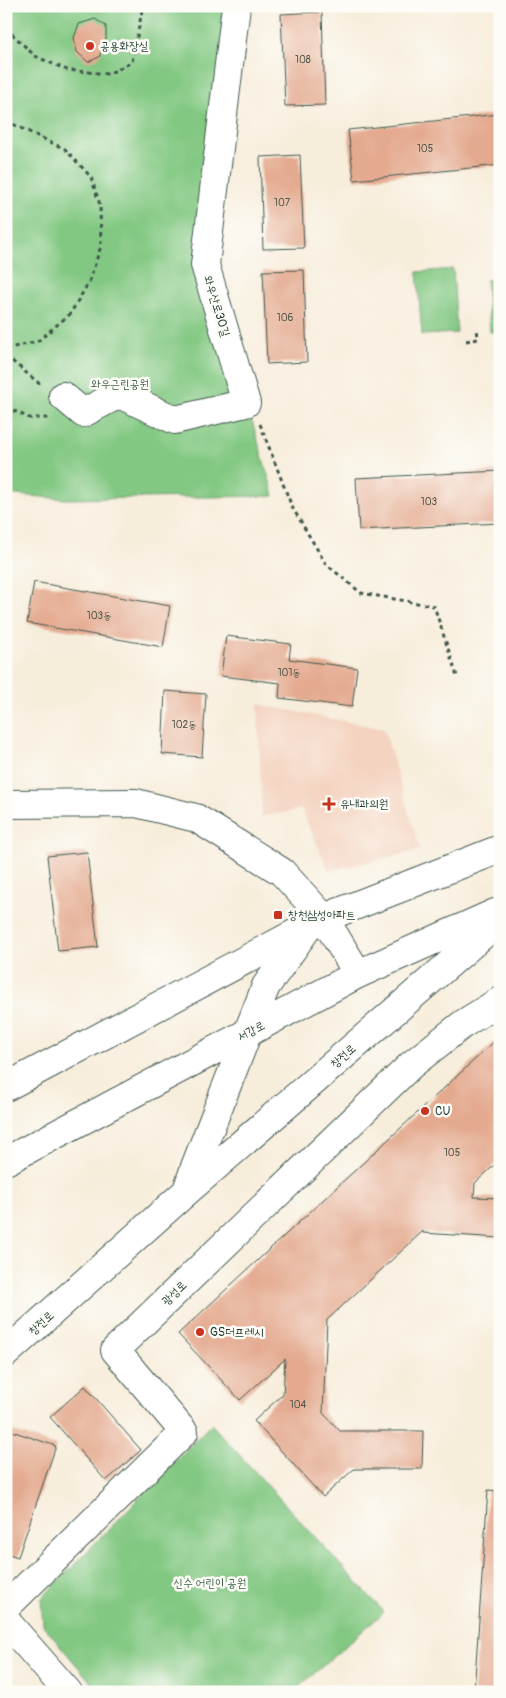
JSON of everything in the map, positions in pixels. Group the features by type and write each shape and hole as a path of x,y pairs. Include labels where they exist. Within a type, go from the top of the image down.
{"main road":[{"name":"와우산로30길","path":"59,407 83,414 119,394 175,420 246,402 205,265 236,6"},
{"path":"6,804 136,803 196,818 282,872 316,923 358,974"},
{"path":"6,1087 316,923 500,849"},
{"name":"서강로","path":"6,1161 358,974 500,911"},
{"name":"창전로","path":"6,1354 186,1192 500,920"},
{"name":"창전로","path":"186,1192 266,986 316,923"},
{"name":"광성로","path":"6,1608 184,1432 115,1350 410,1065 463,1024 500,1001"},
{"path":"6,1620 68,1692"}],"path":[{"path":"6,28 35,56 68,70 108,74 132,62 143,6"},
{"path":"6,121 65,149 91,177 100,204 101,246 89,282 70,314 38,341 6,349"},
{"path":"466,341 478,339 477,328"},
{"path":"6,407 29,418 59,407"},
{"path":"256,416 292,506 326,564 361,593 434,606 457,676"}],"shaded area":[{"path":"258,704 384,729 420,850 329,871 301,809 262,817"}],"green space":[{"name":"와우근린공원","path":"6,6 229,6 198,262 249,411 274,496 66,499 6,494"},
{"path":"453,269 457,333 422,335 417,272"},
{"path":"500,279 500,331 490,332 486,280"},
{"name":"신수 어린이 공원","path":"211,1424 384,1612 293,1692 99,1692 43,1625 41,1599"}],"building":[{"path":"322,12 325,105 285,106 281,14"},
{"name":"공용화장실","path":"95,19 106,26 106,40 99,57 88,62 77,52 74,38 79,24"},
{"path":"500,114 500,165 354,180 348,130"},
{"path":"300,155 304,248 263,249 260,157"},
{"path":"304,270 307,362 267,364 263,271"},
{"path":"500,471 500,523 359,530 356,478"},
{"path":"34,582 170,606 163,647 27,623"},
{"path":"226,636 291,644 289,659 357,668 352,707 279,698 280,683 221,676"},
{"path":"165,691 206,694 202,757 162,754"},
{"path":"87,852 98,947 58,951 47,856"},
{"path":"497,1039 500,1042 500,1160 475,1183 474,1197 500,1198 500,1238 423,1233 423,1231 327,1320 323,1413 340,1431 423,1431 422,1469 354,1469 323,1497 254,1421 283,1394 285,1359 240,1400 178,1334"},
{"path":"85,1386 141,1450 106,1481 50,1417"},
{"path":"6,1429 56,1446 18,1557 6,1553"},
{"path":"488,1490 500,1491 500,1692 474,1692"}],"place":[{"name":"공용화장실","path":"90,46"},
{"name":"유내과의원","path":"329,804"},
{"name":"창천삼성아파트","path":"278,915"},
{"name":"CU","path":"425,1111"},
{"name":"GS더프레시","path":"200,1332"}]}
